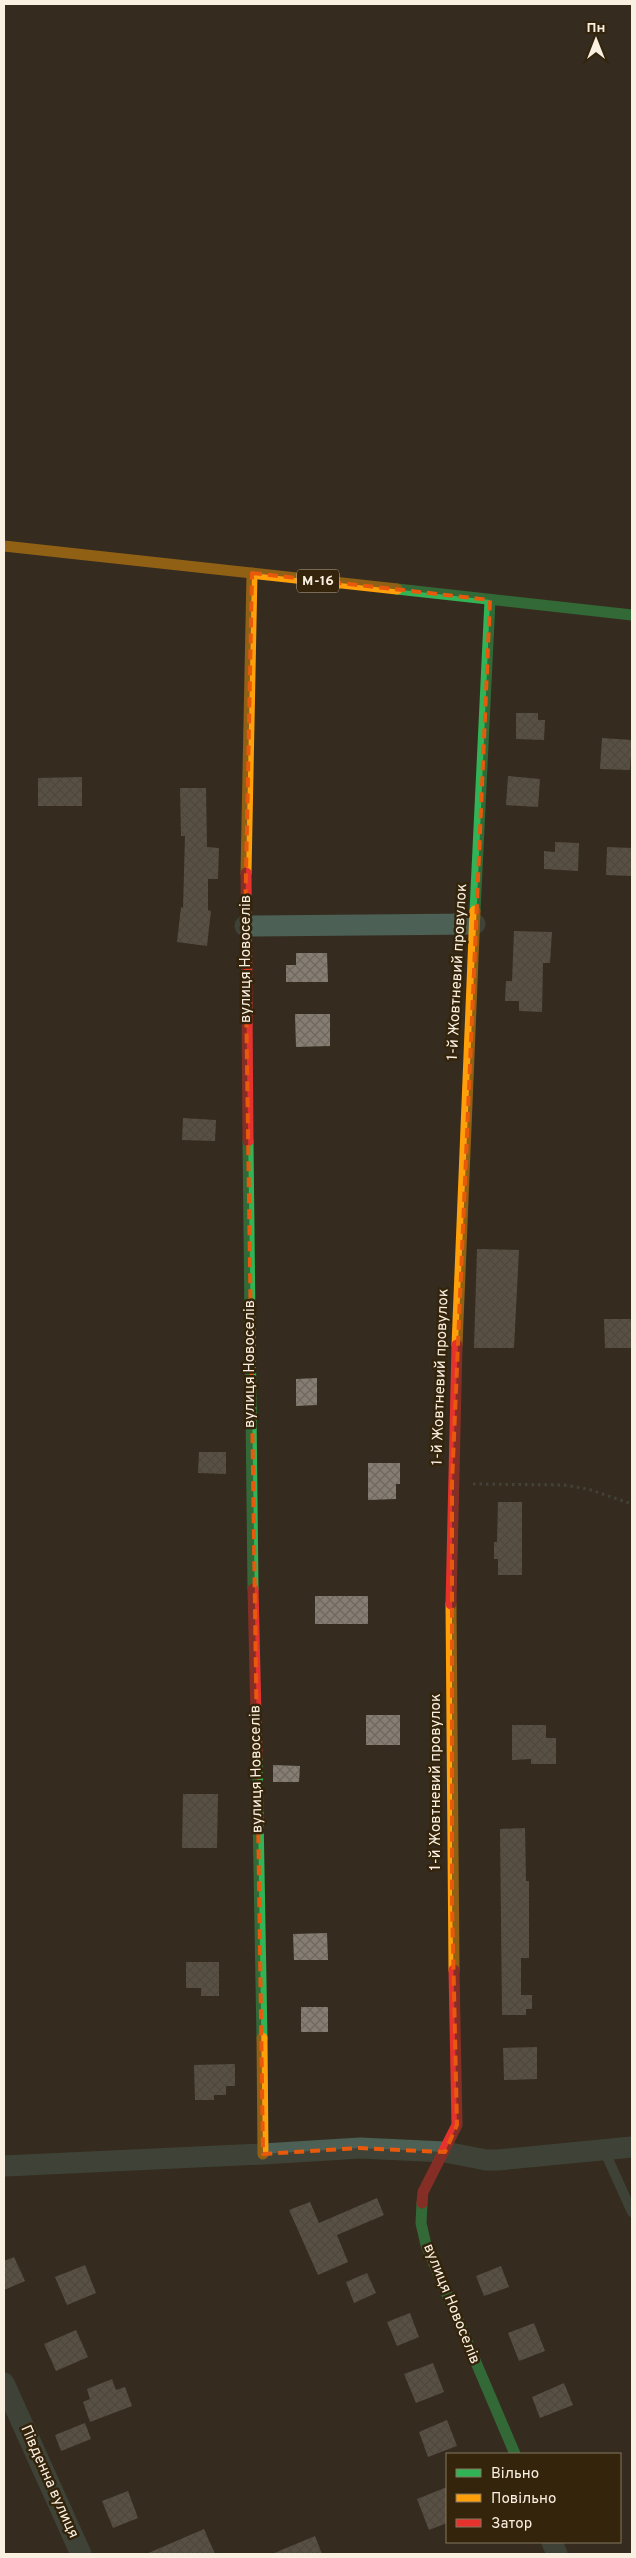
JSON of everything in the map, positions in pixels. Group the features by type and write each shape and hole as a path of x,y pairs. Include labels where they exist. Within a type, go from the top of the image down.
{"main road":[{"name":"М-16","path":"4,546 632,615"},
{"name":"вулиця Новоселів","path":"252,573 244,926 250,1281 250,1503 260,1906 263,2154"},
{"name":"1-й Жовтневий провулок","path":"446,2152 457,2125 450,1648 452,1484 459,1270 490,600"},
{"name":"вулиця Новоселів","path":"446,2152 423,2192 421,2224 426,2245 515,2453"}],"street":[{"path":"244,926 475,924"},
{"path":"4,2166 360,2148 446,2152 486,2160 498,2160 632,2147"},
{"name":"Південна вулиця","path":"4,2383 81,2554"}],"lane":[{"path":"604,2150 632,2212"}],"path":[{"path":"452,1484 564,1485 588,1488 632,1504"}],"highlighted area":[{"path":"252,573 490,600 452,1483 452,1902 457,2125 445,2152 360,2148 263,2154 245,926"}],"building":[{"path":"516,713 538,713 538,720 545,720 544,740 516,739"},
{"path":"602,738 632,740 630,770 600,769"},
{"path":"508,776 540,779 538,807 506,805"},
{"path":"82,777 82,806 38,806 38,778"},
{"path":"180,788 206,788 207,847 219,848 218,879 208,879 208,910 211,911 207,946 177,942 181,907 183,908 185,836 181,836"},
{"path":"555,842 579,843 578,871 544,869 544,851 555,852"},
{"path":"607,847 632,848 632,876 606,875"},
{"path":"514,931 552,932 550,963 543,963 542,1012 519,1011 519,1001 505,1001 506,981 512,981"},
{"path":"296,953 327,953 328,982 286,982 286,965 296,965"},
{"path":"295,1014 330,1014 330,1046 296,1047"},
{"path":"183,1118 216,1120 215,1141 182,1140"},
{"path":"477,1249 519,1250 514,1348 474,1348"},
{"path":"604,1319 632,1319 632,1348 605,1348"},
{"path":"317,1378 317,1405 296,1406 296,1379"},
{"path":"199,1452 226,1452 226,1474 198,1473"},
{"path":"368,1463 400,1463 400,1484 396,1484 396,1499 368,1500"},
{"path":"498,1502 522,1502 522,1575 498,1575 498,1559 494,1559 494,1542 497,1542"},
{"path":"315,1596 368,1596 368,1624 315,1624"},
{"path":"366,1715 400,1715 400,1745 366,1745"},
{"path":"512,1725 546,1725 546,1738 556,1738 556,1764 531,1764 531,1759 512,1760"},
{"path":"273,1765 300,1766 299,1782 273,1782"},
{"path":"183,1794 218,1794 217,1848 182,1848"},
{"path":"525,1828 526,1881 529,1881 529,1958 521,1958 521,1995 532,1995 532,2009 526,2009 526,2015 502,2015 500,1829"},
{"path":"327,1933 328,1960 294,1960 293,1934"},
{"path":"186,1962 219,1962 219,1996 201,1996 201,1988 186,1988"},
{"path":"301,2007 328,2007 328,2032 301,2032"},
{"path":"537,2047 537,2079 504,2080 503,2048"},
{"path":"235,2064 235,2086 226,2086 226,2095 214,2095 214,2100 195,2100 194,2065"},
{"path":"377,2198 384,2215 337,2235 348,2262 318,2275 289,2210 310,2202 319,2223"},
{"path":"14,2257 25,2281 4,2290 4,2261"},
{"path":"85,2265 96,2293 67,2305 55,2277"},
{"path":"501,2266 509,2287 484,2296 476,2276"},
{"path":"367,2273 376,2293 354,2303 346,2282"},
{"path":"410,2313 419,2337 397,2346 387,2322"},
{"path":"534,2323 545,2351 519,2361 508,2333"},
{"path":"76,2330 88,2357 56,2371 44,2344"},
{"path":"433,2363 444,2392 416,2403 404,2374"},
{"path":"112,2379 116,2390 125,2387 132,2406 90,2422 83,2402 90,2399 87,2389"},
{"path":"564,2383 573,2405 540,2418 532,2397"},
{"path":"447,2420 457,2446 428,2457 419,2432"},
{"path":"85,2423 91,2439 61,2451 55,2435"},
{"path":"446,2487 446,2523 429,2530 417,2499"},
{"path":"128,2491 138,2518 113,2528 102,2501"},
{"path":"204,2529 215,2554 146,2554"},
{"path":"315,2536 322,2554 272,2554"}],"traffic: fast":[{"path":"397,589 632,615"},
{"path":"475,911 490,600"},
{"path":"248,1141 253,1589"},
{"path":"257,1758 262,2038"},
{"path":"422,2203 421,2223 426,2245 515,2453"}],"traffic: slow":[{"path":"4,546 397,589"},
{"path":"246,873 252,573"},
{"path":"457,1345 475,911"},
{"path":"451,1604 454,1970"},
{"path":"262,2038 263,2154"}],"traffic: jam":[{"path":"246,873 248,1141"},
{"path":"451,1604 457,1345"},
{"path":"253,1589 257,1758"},
{"path":"422,2203 423,2192 457,2125 454,1970"}]}
